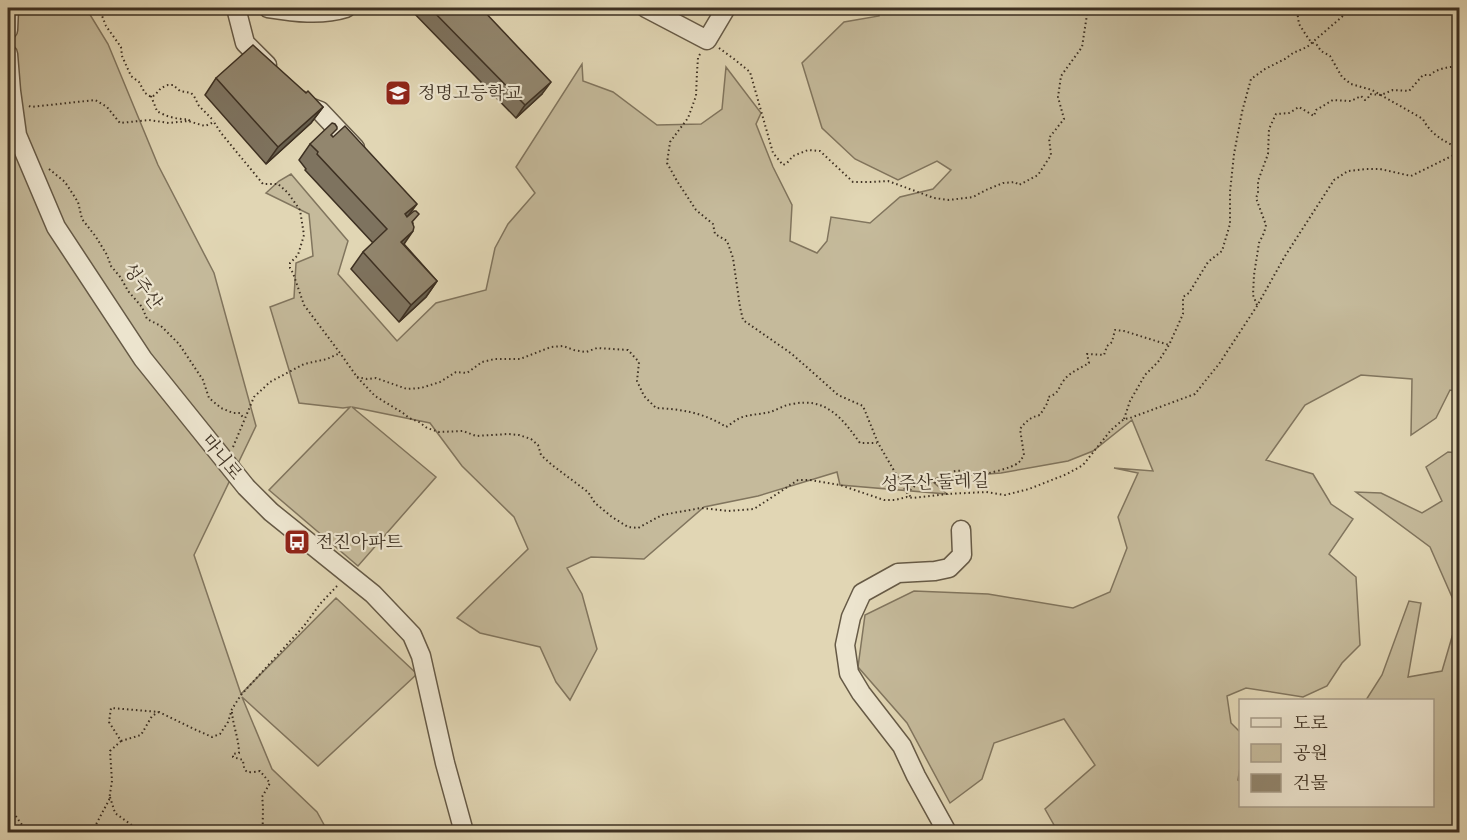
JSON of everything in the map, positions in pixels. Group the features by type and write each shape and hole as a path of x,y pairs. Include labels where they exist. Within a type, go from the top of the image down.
{"street":[{"path":"8,30 9,8"},
{"path":"236,8 245,43 276,75"},
{"path":"268,8 315,13 346,8"},
{"path":"646,8 707,40 726,8"},
{"name":"마니로","path":"8,54 18,135 56,227 143,359 246,487 297,544 347,574 373,594 412,635 421,656 445,763 464,832"},
{"path":"291,91 307,106 321,111 370,163"},
{"path":"947,832 902,746 861,693 849,673 845,645 851,617 862,593 898,573 950,568 962,555 961,530"}],"path":[{"path":"99,8 106,26 121,47 122,56 131,76 139,82 147,95 151,96 157,111 205,126 214,122 199,106 191,93 180,91 173,85 160,88 155,95 151,96"},
{"path":"914,498 907,493 878,443 863,406 838,395 792,354 743,320 733,258 727,241 715,234 713,224 696,210 667,163 670,142 688,118 696,96 698,58 707,40 750,72 773,153 783,165 787,164 793,156 808,150 820,151 853,182 888,181 934,198 950,200 973,197 1003,183 1015,182 1019,185 1038,175 1051,155 1049,138 1064,119 1058,97 1061,76 1082,47 1088,8"},
{"path":"1294,8 1297,11 1299,24 1311,42 1330,56 1341,77 1351,84 1372,90 1423,118 1426,127 1438,135 1441,140 1460,150"},
{"path":"1124,419 1130,401 1145,375 1158,362 1169,345 1183,314 1183,297 1189,292 1208,262 1222,251 1230,224 1230,192 1234,154 1251,79 1272,64 1307,47 1349,8"},
{"path":"1257,306 1253,296 1254,275 1259,243 1266,225 1256,198 1258,181 1268,154 1269,129 1276,114 1289,113 1299,107 1314,116 1316,110 1333,100 1351,101 1361,96 1365,100 1370,94 1381,95 1393,90 1409,91 1423,75 1430,75 1444,68 1460,66"},
{"path":"11,92 31,107 95,100 107,107 120,123 149,120 169,123 192,122"},
{"name":"성주산 둘레길","path":"214,122 263,184 278,184 288,193 300,210 304,235 298,255 290,263 290,268 304,305 357,377 375,396 427,428 440,432 463,431 476,436 508,434 531,439 538,445 541,455 588,492 595,503 612,518 628,527 638,528 662,515 701,508 728,511 754,509 798,480 840,485 884,500 896,500 907,497 986,492 1005,495 1029,489 1067,474 1083,465 1111,430 1124,419 1194,394 1218,364 1257,306 1285,256 1334,180 1348,171 1366,169 1411,176 1460,150"},
{"name":"성주산","path":"31,167 41,163 65,182 78,202 82,219 96,237 111,266 122,278 147,319 161,326 179,344 203,380 209,398 221,408 240,413 244,418"},
{"path":"907,493 922,482 934,483 955,471 989,473 1017,464 1024,455 1020,429 1025,422 1040,415 1048,402 1048,397 1059,391 1064,380 1089,363 1087,354 1104,355 1107,346 1112,342 1115,330 1169,345"},
{"path":"357,377 367,380 376,378 407,389 421,388 440,382 456,372 467,373 482,362 495,359 520,359 550,346 563,346 586,352 597,348 628,350 639,362 637,381 644,396 656,408 678,409 714,419 726,427 739,418 794,403 816,403 828,408 845,423 860,443 878,443"},
{"path":"227,463 254,397 270,382 304,364 327,359 340,353"},
{"path":"121,741 109,722 111,708 159,712 212,737 220,734 241,695 304,626 347,574"},
{"path":"232,709 239,743 239,753 232,754 233,757 243,760 243,768 246,771 260,771 270,783 262,797 263,832"},
{"path":"92,832 110,796 112,781 110,751 121,741 141,735 152,716 159,712"},
{"path":"110,796 116,813 138,832"},
{"path":"8,805 27,832"}],"green space":[{"path":"8,8 86,8 108,44 158,165 214,273 256,426 194,555 241,694 336,598 417,674 318,766 242,697 272,769 317,812 328,832 8,832"},
{"path":"878,8 1459,8 1459,392 1450,390 1436,418 1411,435 1412,379 1361,375 1305,405 1266,460 1313,474 1331,504 1353,519 1329,554 1356,577 1360,645 1342,663 1327,686 1303,697 1246,688 1227,696 1231,723 1239,731 1239,807 1434,807 1434,699 1367,699 1382,675 1409,601 1421,603 1408,677 1442,671 1459,613 1459,832 1058,832 1045,809 1095,765 1064,719 994,743 982,779 950,803 907,723 858,667 865,615 914,591 988,594 1073,608 1110,592 1127,548 1118,517 1138,473 1114,468 1153,471 1132,420 1093,451 1068,461 1001,473 937,478 932,481 947,494 840,485 837,472 758,496 704,507 644,559 591,557 567,568 582,594 597,649 570,700 556,682 540,647 480,633 457,618 528,549 514,517 462,466 430,423 352,407 436,477 358,566 269,490 350,407 299,403 270,307 294,298 296,263 313,256 309,214 266,193 279,181 291,174 348,241 338,274 397,341 436,303 486,290 495,248 508,224 535,193 516,167 582,64 583,81 613,92 657,125 701,124 722,109 726,67 761,113 756,124 773,167 792,205 790,241 817,253 827,241 831,217 870,223 900,197 933,189 951,170 937,161 898,180 855,159 822,128 802,63 844,22 879,16"},
{"path":"1448,452 1459,453 1459,613 1430,547 1356,492 1381,493 1422,513 1442,501 1426,467"}],"building":[{"path":"430,8 481,8 551,82 525,105"},
{"path":"253,45 306,93 308,91 323,107 278,147 216,78"},
{"path":"332,123 337,127 331,135 333,137 345,126 417,204 405,214 407,217 416,211 419,214 412,222 413,231 401,242 437,281 411,305 363,252 387,229 310,144"}],"place":[{"name":"정명고등학교","path":"398,93"},
{"name":"전진아파트","path":"297,542"}]}
